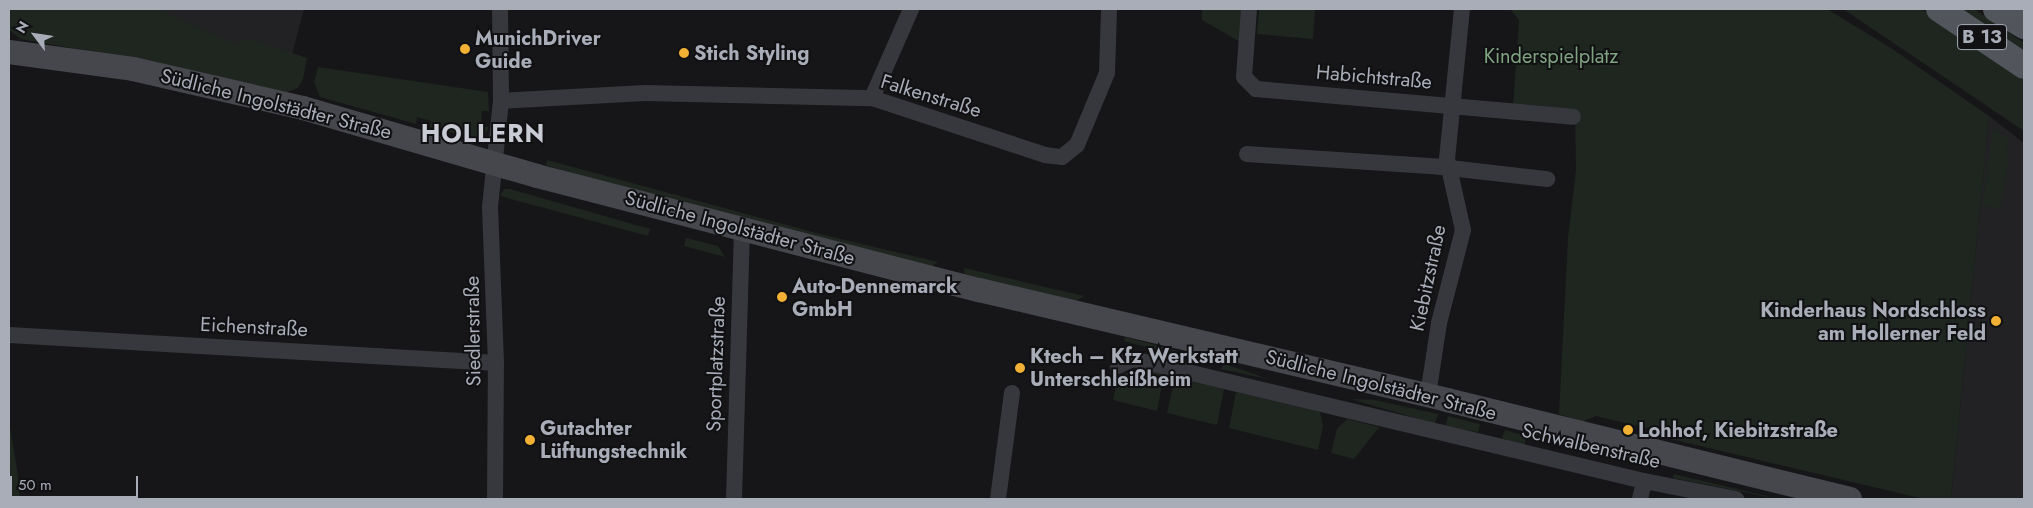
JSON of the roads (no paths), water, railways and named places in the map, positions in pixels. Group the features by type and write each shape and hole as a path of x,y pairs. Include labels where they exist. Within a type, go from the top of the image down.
{"main road":[{"name":"B 13","path":"1939,9 2024,66"},
{"name":"B 13","path":"1996,9 2024,26"}],"street":[{"name":"Siedlerstraße","path":"495,499 496,362 490,207 497,162 501,101 500,9"},
{"path":"872,98 911,9"},
{"name":"Falkenstraße","path":"501,101 645,93 872,98 1045,155 1068,156 1076,145 1099,97 1107,73 1109,9"},
{"name":"Habichtstraße","path":"1249,9 1244,77 1256,89 1573,117"},
{"name":"Kiebitzstraße","path":"1428,395 1439,323 1463,230 1447,159 1462,9"},
{"name":"Südliche Ingolstädter Straße","path":"9,52 146,72 303,108 742,229 979,290 1428,395 1850,499"},
{"path":"1247,154 1547,179"},
{"name":"Sportplatzstraße","path":"734,499 742,229"},
{"name":"Eichenstraße","path":"9,335 496,362"},
{"name":"Schwalbenstraße","path":"1118,366 1133,359 1644,481 1736,499"},
{"path":"998,499 1012,393"},
{"path":"1640,499 1644,481"}],"place":[{"name":"MunichDriver Guide","path":"465,49"},
{"name":"Stich Styling","path":"684,53"},
{"name":"Auto-Dennemarck GmbH","path":"782,297"},
{"name":"Kinderhaus Nordschloss am Hollerner Feld","path":"1996,321"},
{"name":"Ktech – Kfz Werkstatt Unterschleißheim","path":"1020,368"},
{"name":"Lohhof, Kiebitzstraße","path":"1628,430"},
{"name":"Gutachter Lüftungstechnik","path":"530,440"}],"district":[{"name":"HOLLERN","path":"483,133"}],"park label":[{"name":"Kinderspielplatz","path":"1551,56"}]}
